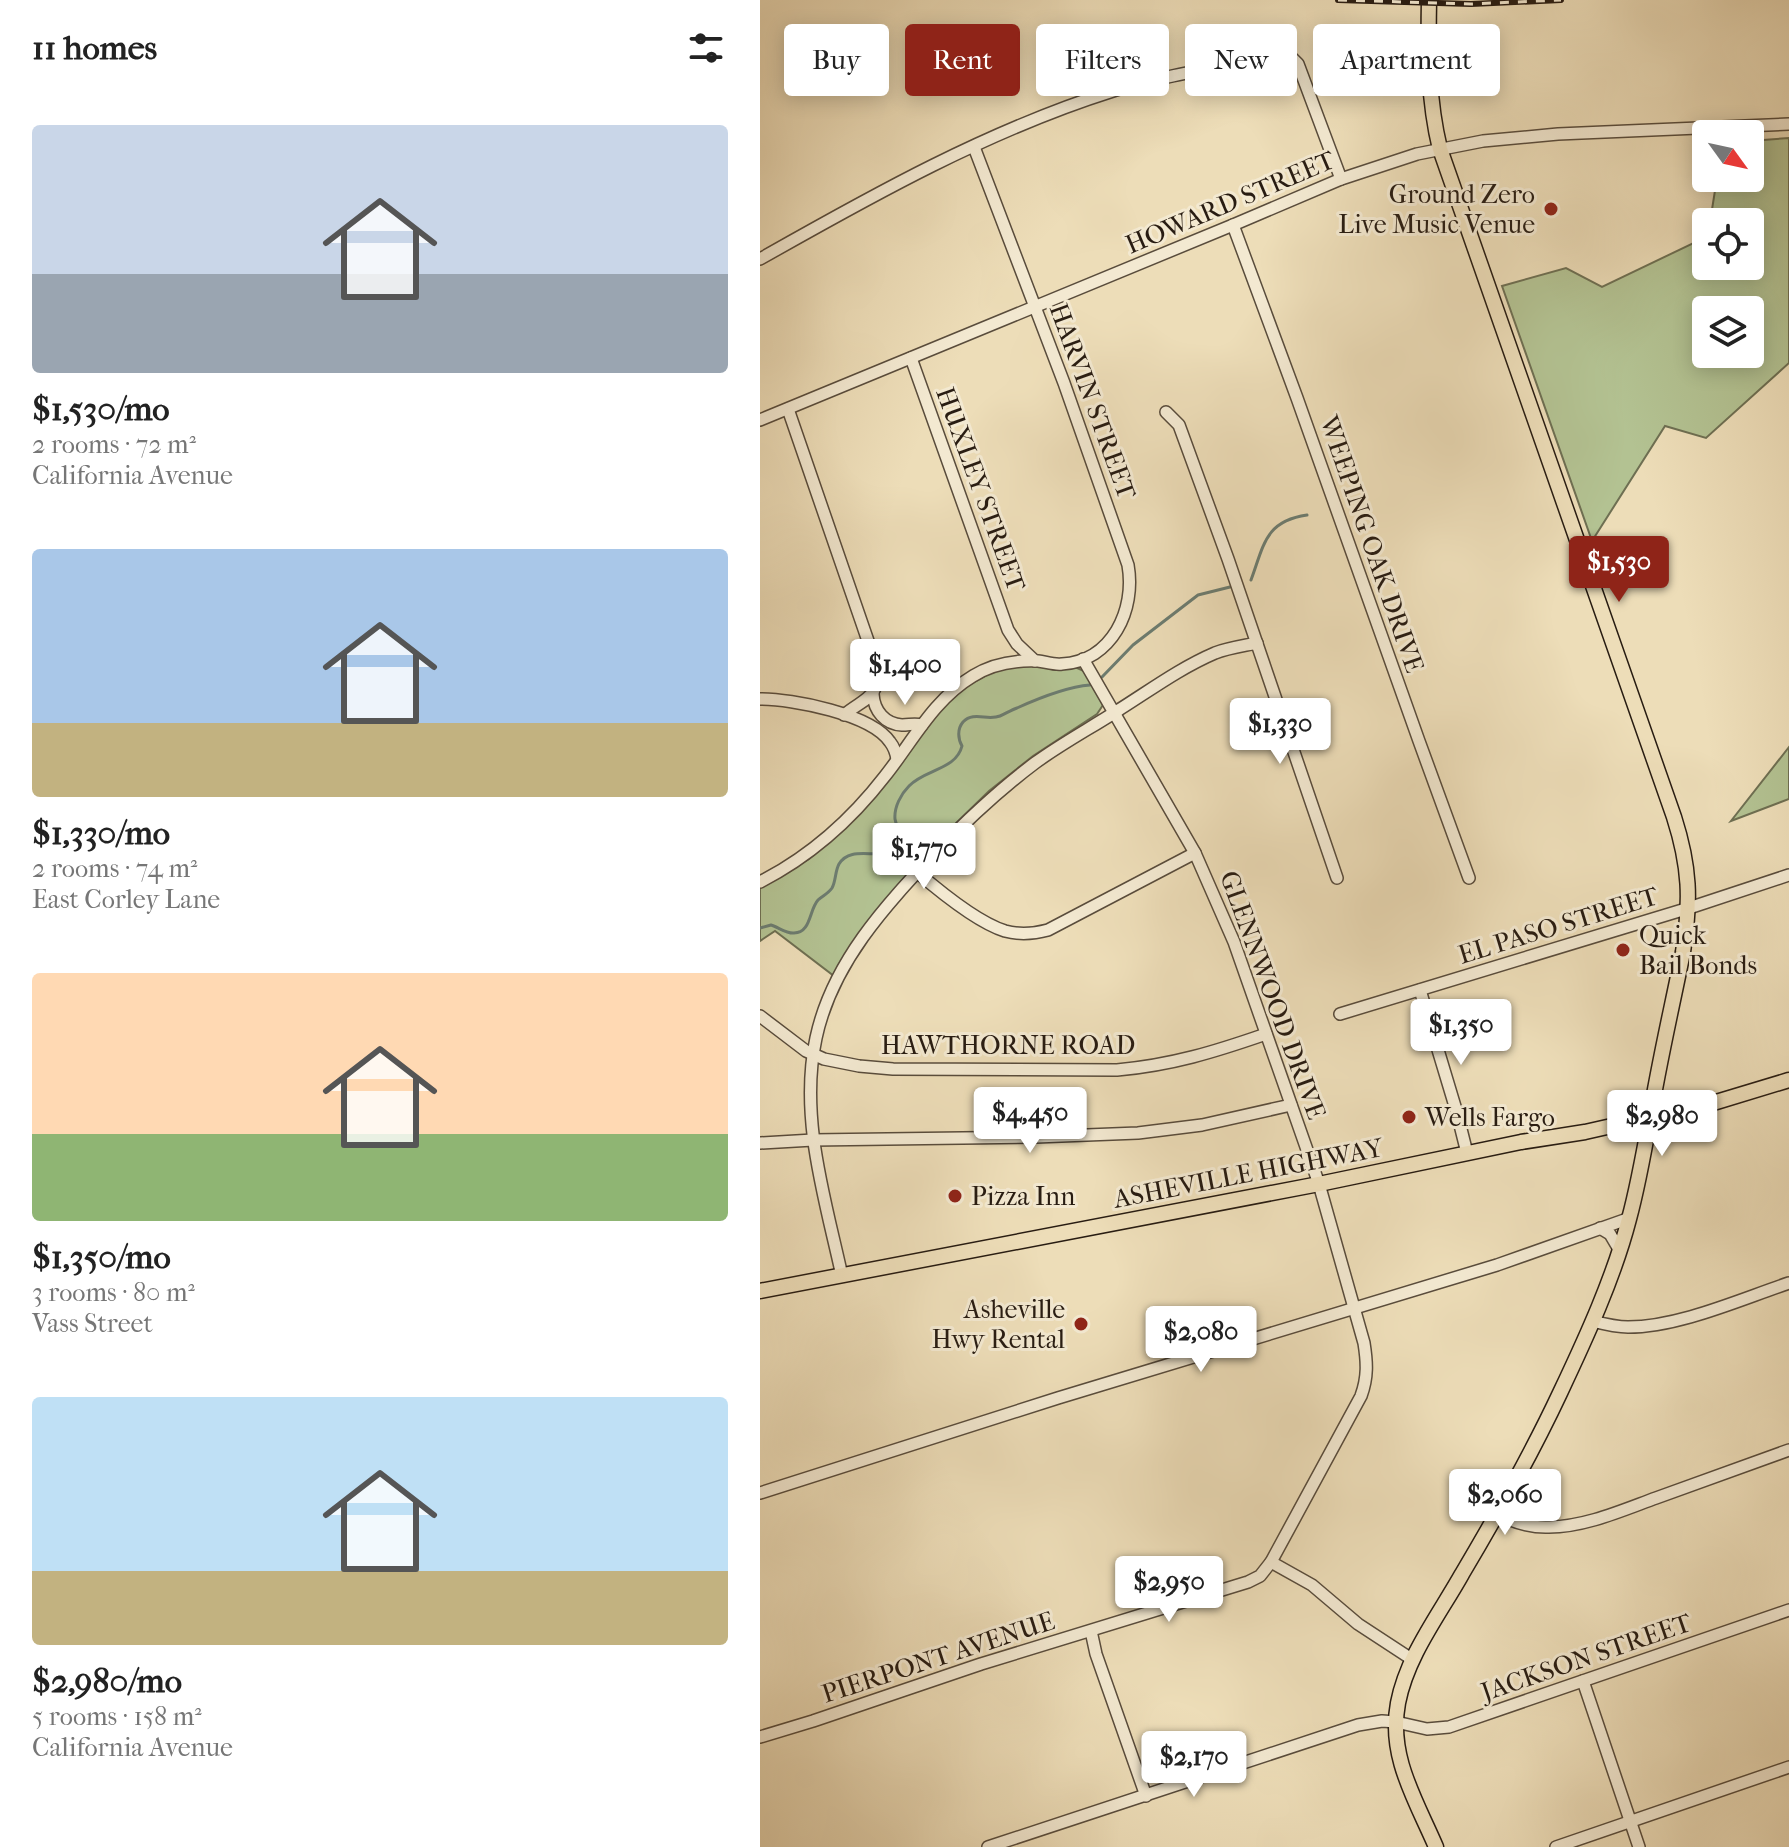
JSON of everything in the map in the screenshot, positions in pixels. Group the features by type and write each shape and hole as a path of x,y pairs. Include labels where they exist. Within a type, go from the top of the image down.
{"main road":[{"path":"1429,0 1429,90 1440,149 1679,831 1686,862 1689,908 1630,1218 1620,1251 1541,1432 1413,1660 1401,1688 1395,1740 1412,1793 1436,1847"},
{"name":"ASHEVILLE HIGHWAY","path":"760,1291 1650,1118 1789,1080"}],"street":[{"path":"760,259 879,194 974,147 1084,100 1185,72 1285,56 1298,64 1341,179"},
{"name":"HOWARD STREET","path":"760,420 1341,179 1407,157 1483,141 1558,134 1789,124"},
{"name":"HARVIN STREET","path":"974,147 1114,523 1131,577 1129,603 1120,626 1104,645 1083,659"},
{"name":"WEEPING OAK DRIVE","path":"1233,225 1469,878"},
{"name":"HUXLEY STREET","path":"911,358 1010,634 1035,661"},
{"path":"788,409 877,667 873,694 875,707 888,721 922,725"},
{"path":"1166,412 1179,425 1337,878"},
{"path":"997,665 1009,647 1010,634"},
{"path":"842,1276 813,1140 810,1097 813,1054 825,1005 840,972 873,923 917,872 967,820 1012,780 1169,677 1217,652 1257,643"},
{"path":"760,882 822,842 864,801 938,704 957,686 997,665 1018,661 1063,664 1083,659"},
{"name":"GLENNWOOD DRIVE","path":"1083,659 1195,853 1234,942 1319,1184 1354,1310"},
{"path":"760,687 781,700"},
{"path":"844,715 873,694"},
{"path":"760,699 807,704 876,729 890,741 897,759"},
{"path":"917,872 956,903 994,927 1021,934 1048,930 1195,853"},
{"name":"EL PASO STREET","path":"1340,1014 1789,875"},
{"path":"1420,990 1467,1153"},
{"name":"HAWTHORNE ROAD","path":"760,1016 813,1054 836,1062 882,1069 1117,1070 1178,1062 1266,1034"},
{"path":"760,1143 1138,1133 1202,1125 1291,1105"},
{"path":"760,1493 1058,1398 1497,1265 1630,1218"},
{"path":"1600,1228 1610,1234 1620,1251"},
{"path":"1592,1321 1618,1327 1653,1325 1707,1311 1789,1283"},
{"name":"PIERPONT AVENUE","path":"760,1737 1260,1576 1271,1562 1365,1385 1365,1352 1354,1310"},
{"path":"1496,1514 1535,1527 1562,1527 1621,1511 1789,1450"},
{"path":"1271,1562 1312,1585 1358,1624 1413,1660"},
{"name":"JACKSON STREET","path":"988,1847 1358,1725 1382,1721 1420,1728 1449,1727 1789,1610"},
{"path":"1091,1631 1096,1654 1146,1796"},
{"path":"1583,1681 1639,1847"},
{"path":"1556,1847 1789,1767"}],"green space":[{"path":"1789,138 1789,363 1706,438 1665,426 1592,541 1502,286 1566,268 1602,287 1692,244 1692,280 1764,280 1764,208 1712,208 1715,192 1764,192 1764,140"},
{"path":"1016,666 1056,670 1075,667 1086,672 1103,705 1097,714 1033,756 989,791 948,831 896,889 834,976 775,931 760,941 760,888 809,859 847,825 878,793 933,718 960,690 994,671"},
{"path":"1789,747 1789,799 1731,821"}],"waterway":[{"path":"1251,580 1263,546 1274,529 1293,518 1307,515"},
{"path":"1102,677 1133,645 1198,595 1230,587"},
{"path":"760,928 771,925 788,932 800,932 807,925 815,904 832,888 839,864 845,858 883,853 896,847 901,836 895,814 901,797 916,780 947,765 959,754 962,746 959,731 967,719 1000,716 1053,694 1090,685"}],"railway":[{"path":"1338,0 1471,4 1561,0"}],"place":[{"name":"Ground Zero Live Music Venue","path":"1551,209"},
{"name":"Quick Bail Bonds","path":"1623,950"},
{"name":"Wells Fargo","path":"1409,1117"},
{"name":"Pizza Inn","path":"955,1196"},
{"name":"Asheville Hwy Rental","path":"1081,1324"}]}
